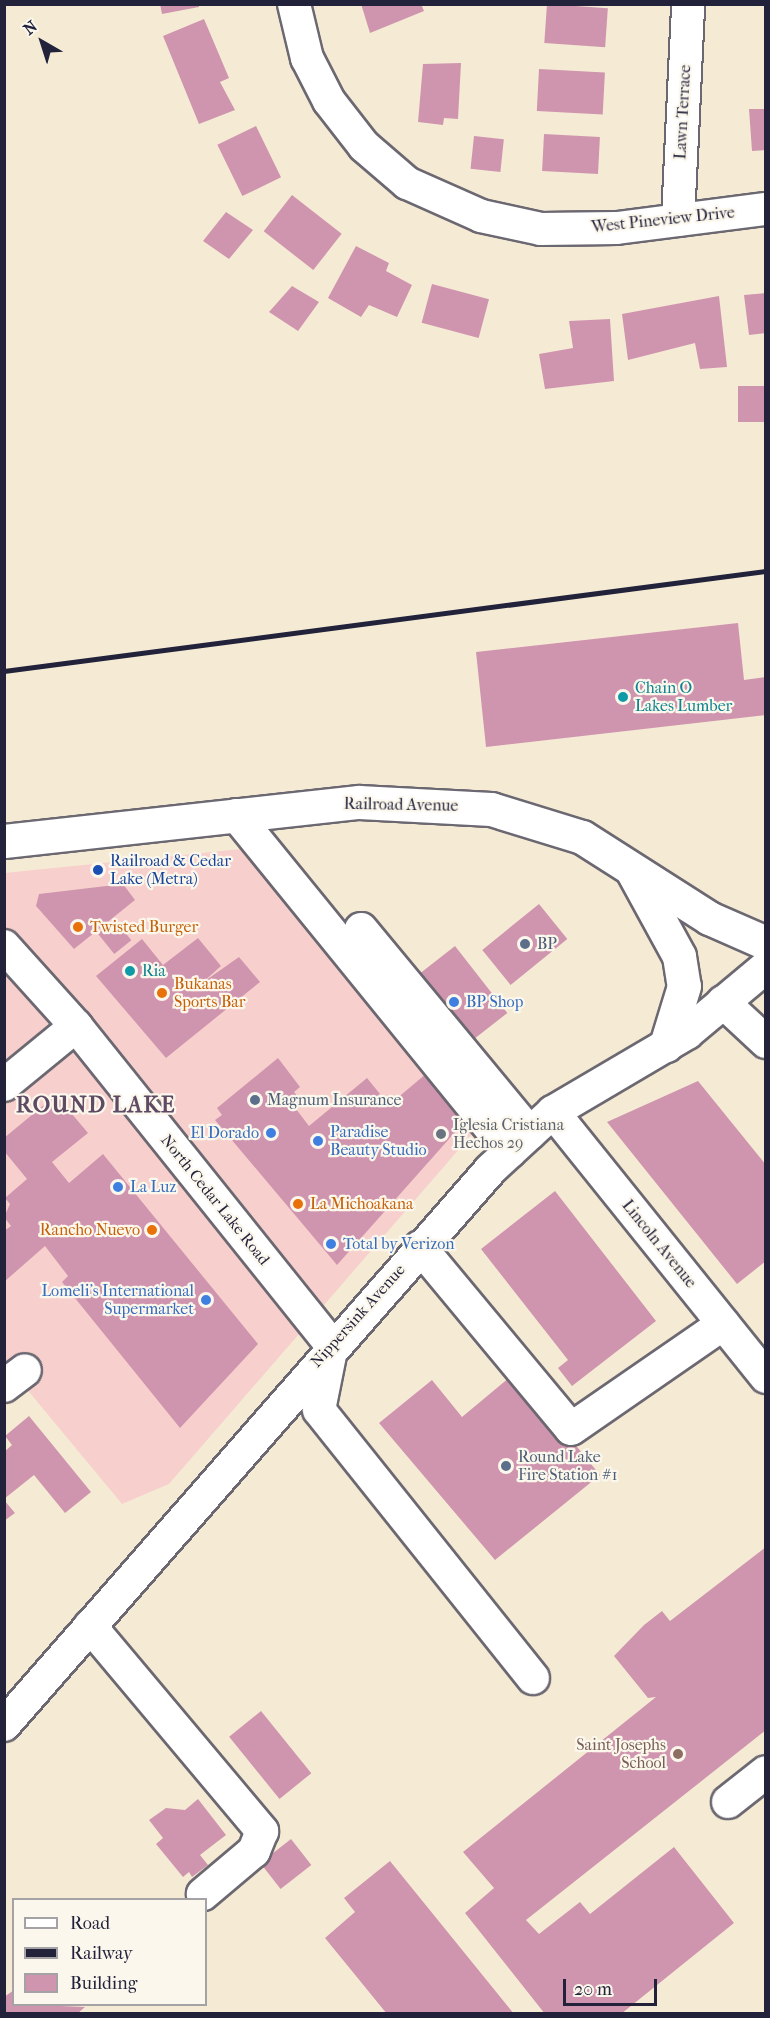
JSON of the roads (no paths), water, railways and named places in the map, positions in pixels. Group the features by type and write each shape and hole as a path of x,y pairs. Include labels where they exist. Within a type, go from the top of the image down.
{"main road":[{"name":"Railroad Avenue","path":"4,841 359,802 491,809 582,837 709,918 765,943"},
{"path":"632,868 679,956 684,986 666,1045"}],"street":[{"name":"West Pineview Drive","path":"294,4 307,58 329,101 364,146 407,183 481,216 541,229 617,228 765,209"},
{"name":"Lawn Terrace","path":"678,220 688,4"},
{"path":"236,815 520,1142"},
{"path":"361,929 520,1142"},
{"name":"North Cedar Lake Road","path":"4,946 76,1026 332,1345"},
{"name":"Nippersink Avenue","path":"4,1725 332,1345 420,1246 520,1142 553,1112 666,1045 765,967"},
{"path":"723,1002 765,1042"},
{"path":"4,1085 76,1026"},
{"name":"Lincoln Avenue","path":"553,1112 765,1377"},
{"path":"420,1246 571,1429 723,1324"},
{"path":"332,1345 319,1410 533,1678"},
{"path":"90,1626 262,1831 254,1851 202,1894"},
{"path":"728,1802 765,1772"}],"railway":[{"path":"4,671 766,571"}],"place":[{"name":"Chain O Lakes Lumber","path":"623,697"},
{"name":"Railroad & Cedar Lake (Metra)","path":"98,870"},
{"name":"Twisted Burger","path":"78,927"},
{"name":"BP","path":"525,944"},
{"name":"Ria","path":"130,971"},
{"name":"Bukanas Sports Bar","path":"162,993"},
{"name":"BP Shop","path":"454,1002"},
{"name":"Magnum Insurance","path":"255,1100"},
{"name":"El Dorado","path":"271,1133"},
{"name":"Iglesia Cristiana Hechos 29","path":"441,1134"},
{"name":"Paradise Beauty Studio","path":"318,1141"},
{"name":"La Luz","path":"118,1187"},
{"name":"La Michoakana","path":"298,1204"},
{"name":"Rancho Nuevo","path":"152,1230"},
{"name":"Total by Verizon","path":"331,1244"},
{"name":"Lomeli's International Supermarket","path":"206,1300"},
{"name":"Round Lake Fire Station #1","path":"506,1466"},
{"name":"Saint Josephs School","path":"678,1754"}],"district":[{"name":"ROUND LAKE","path":"96,1106"}]}
